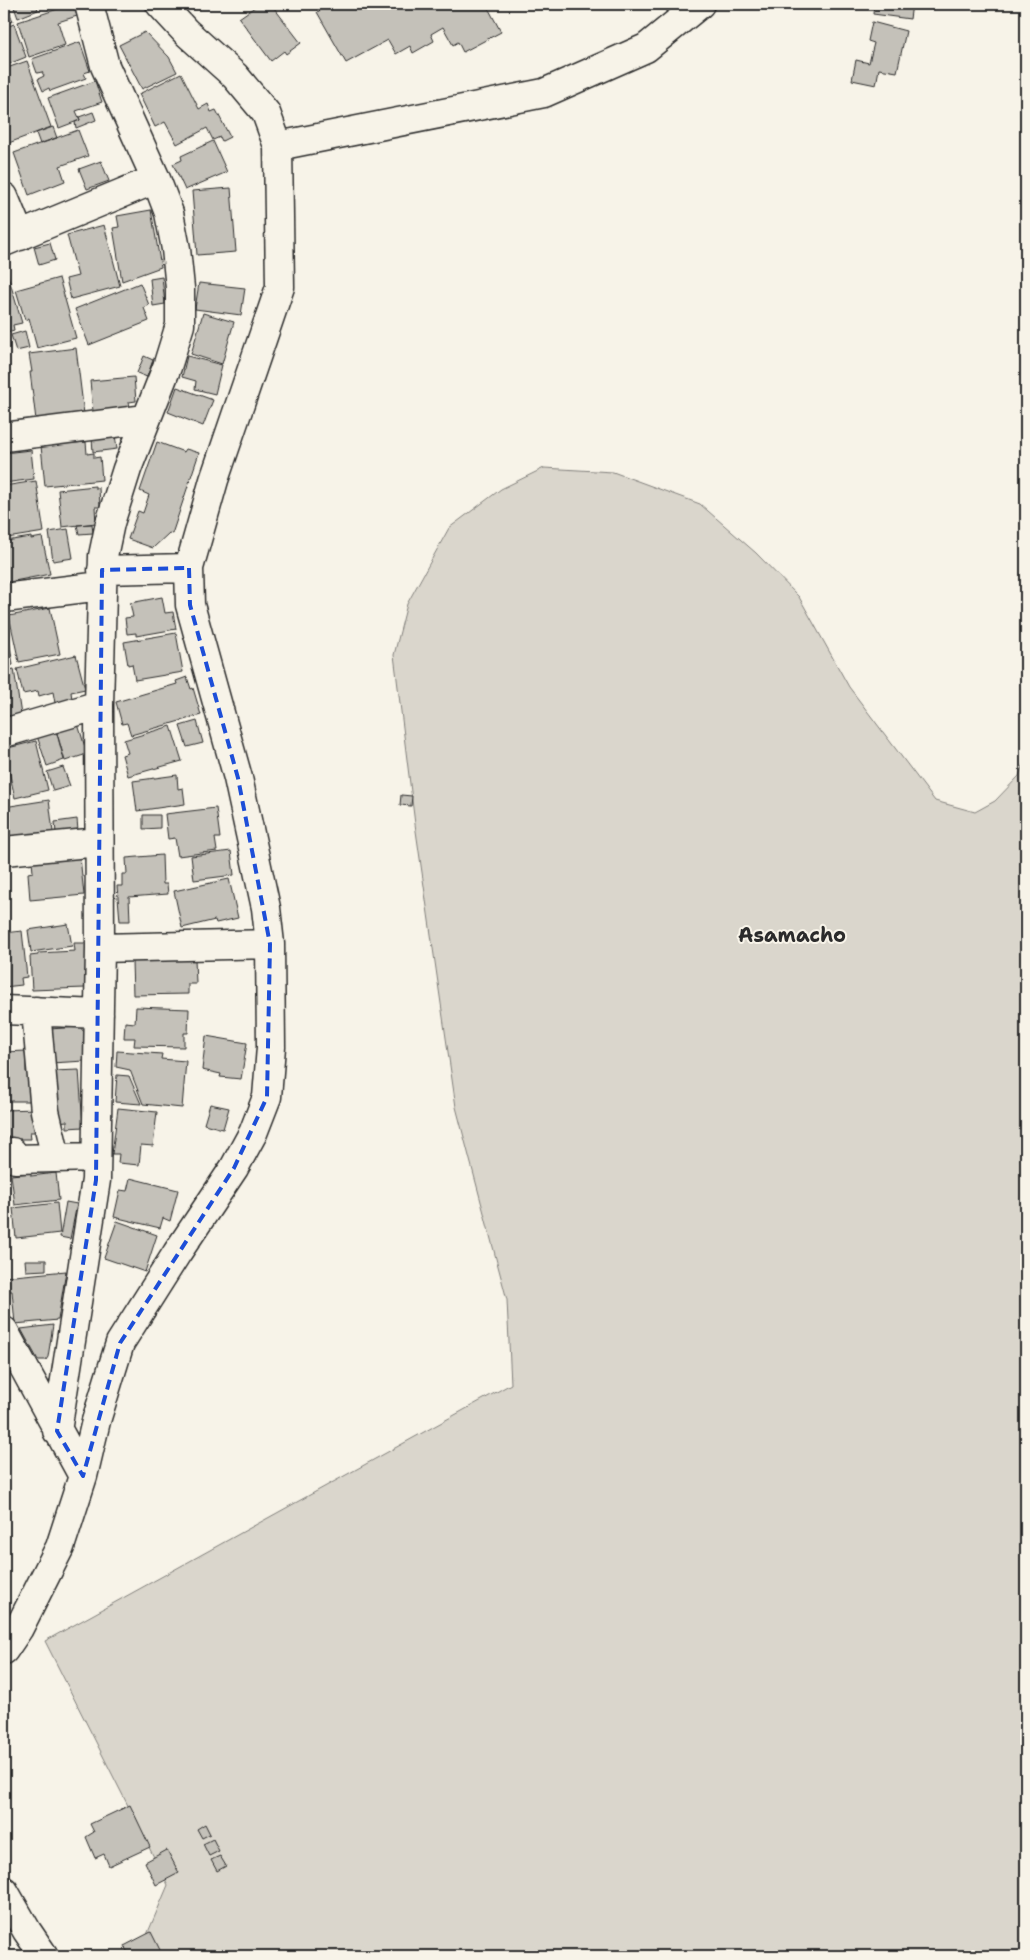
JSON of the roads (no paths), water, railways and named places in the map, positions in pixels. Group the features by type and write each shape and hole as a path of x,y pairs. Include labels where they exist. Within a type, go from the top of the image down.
{"street":[{"path":"57,1431 96,1180 100,948 99,705 102,578 110,523 127,469 167,367 180,325 180,288 176,250 169,213 156,179 105,66 89,4"},
{"path":"4,1650 20,1628 60,1547 83,1476 96,1421 120,1343 234,1168 254,1134 267,1097 271,1047 270,944 266,908 238,778 190,605 189,568 214,480 280,287 278,146 266,113 236,76 186,32 160,4"},
{"path":"278,146 544,93 646,48 700,4"},
{"path":"4,197 12,239 156,179"},
{"path":"4,437 146,419"},
{"path":"4,598 102,578 189,568"},
{"path":"4,733 99,705"},
{"path":"4,851 99,842"},
{"path":"100,948 270,944"},
{"path":"4,1010 99,1014"},
{"path":"36,1011 45,1111 56,1158"},
{"path":"4,1152 12,1152 15,1159 96,1157"},
{"path":"4,1331 83,1476"},
{"path":"4,1890 27,1931 44,1956"}],"district":[{"name":"Asamacho","path":"792,935"}]}
